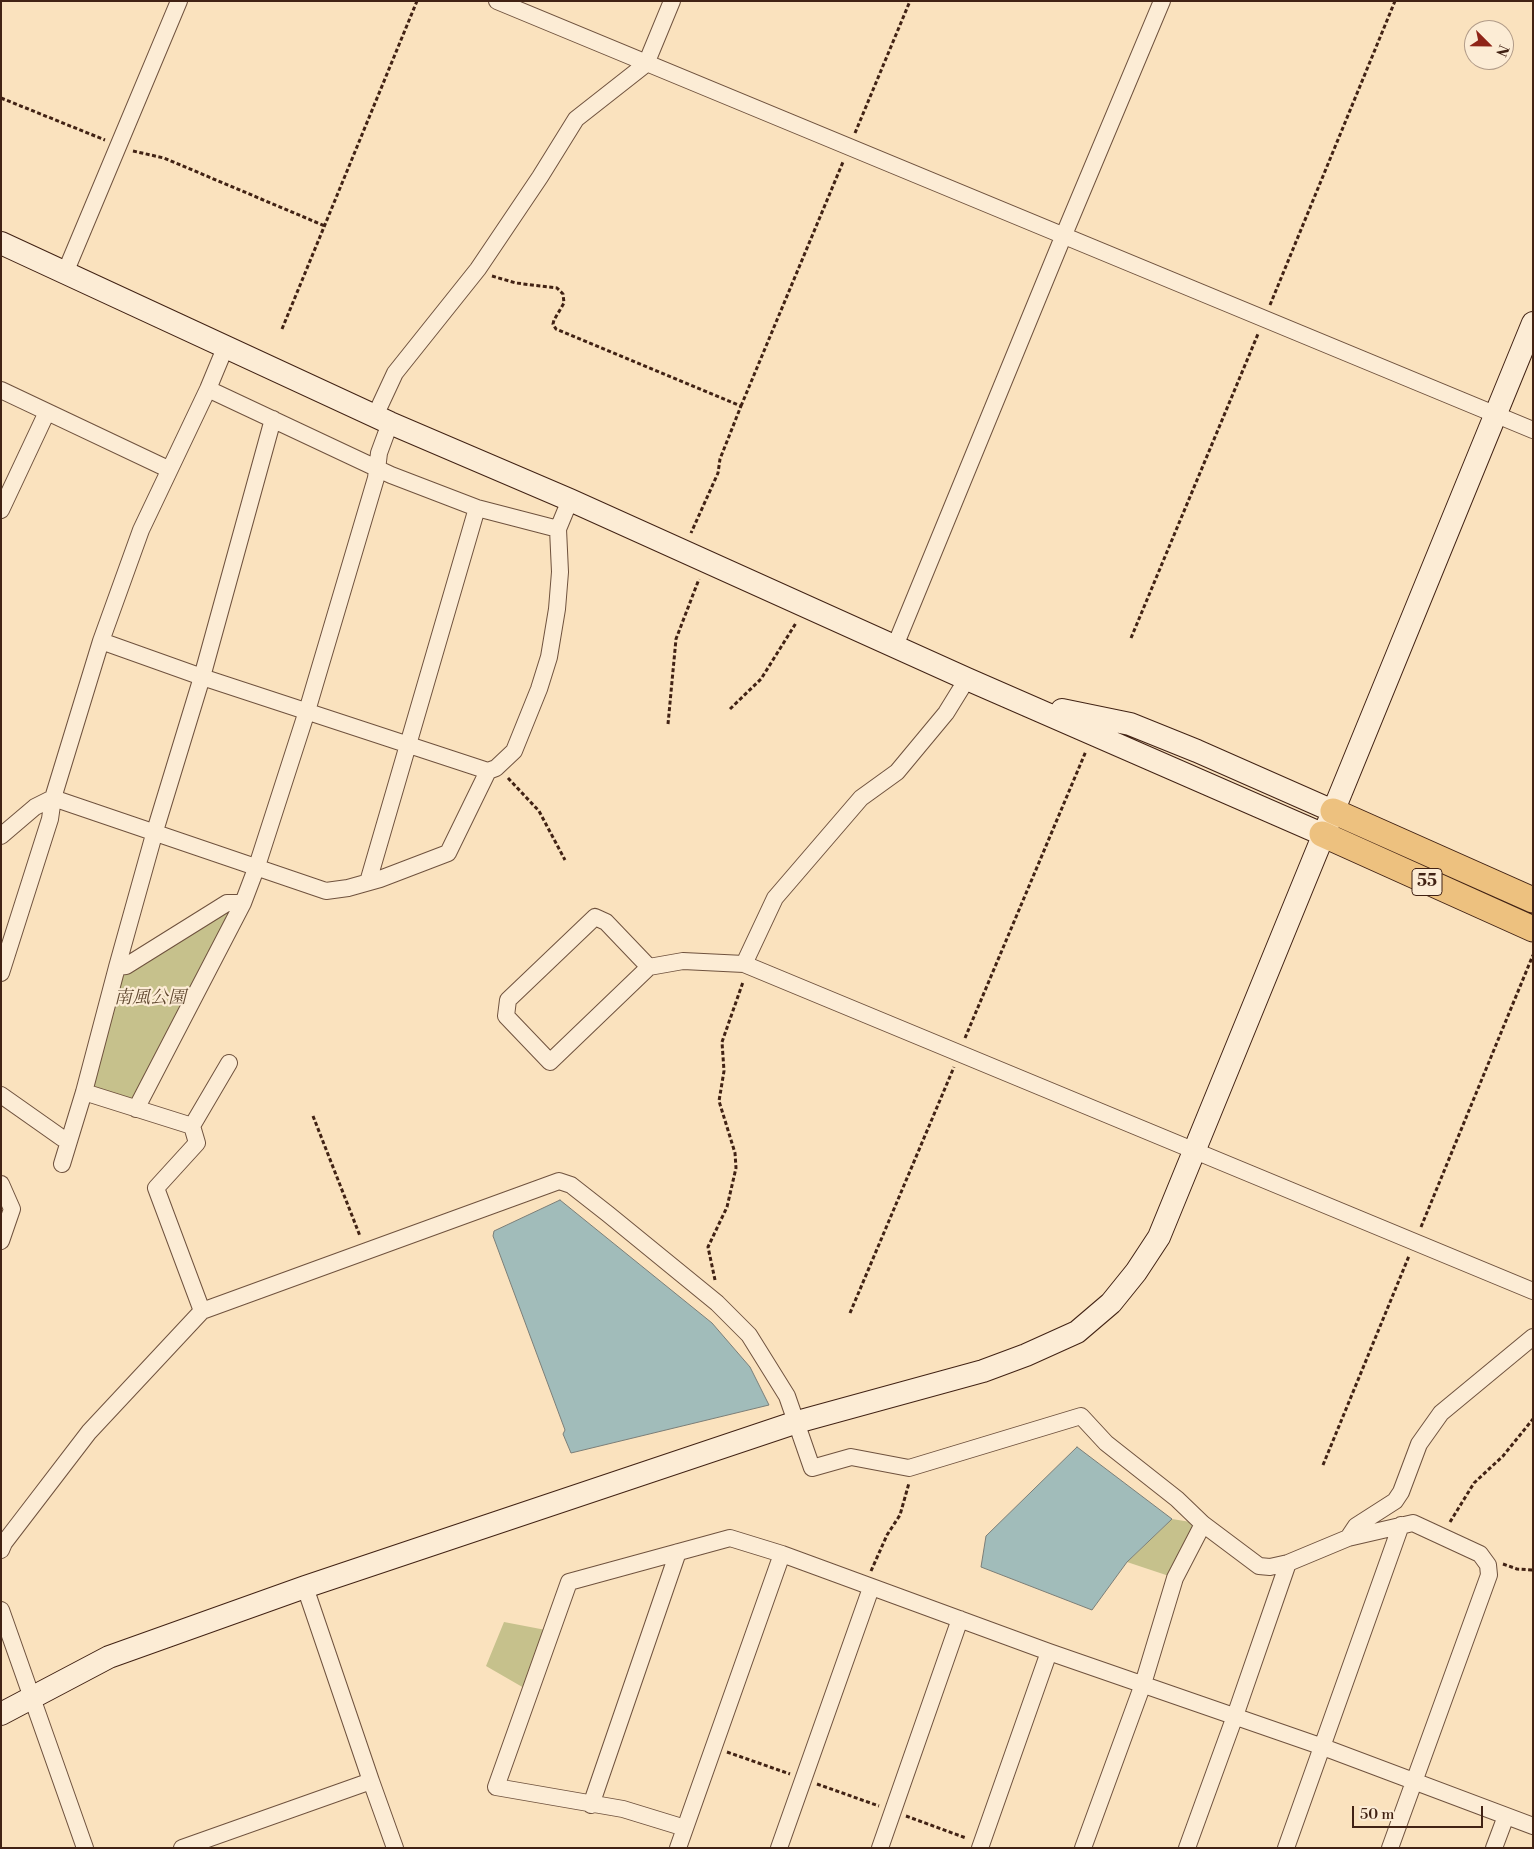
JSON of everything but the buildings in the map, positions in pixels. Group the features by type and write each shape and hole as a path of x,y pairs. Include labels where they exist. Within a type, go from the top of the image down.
{"main road":[{"name":"55","path":"1332,811 1533,900"},
{"name":"55","path":"1322,834 1533,929"}],"street":[{"path":"65,273 179,1"},
{"path":"497,1 1062,237 1533,430"},
{"path":"136,1109 243,903 257,866 307,711 376,478 382,420 395,373 478,269 540,177 576,119 646,64 672,1"},
{"path":"895,646 1062,237 1162,1"},
{"path":"1,243 382,420 570,500 975,683 1322,834"},
{"path":"1,1714 109,1657 305,1587 797,1422 983,1371 1026,1355 1077,1332 1111,1303 1136,1272 1159,1237 1196,1150 1322,834 1533,323"},
{"path":"1,973 50,819 53,798 101,641 141,530 168,469 208,389 225,348"},
{"path":"208,389 391,474 477,508 558,529"},
{"path":"1,390 168,469"},
{"path":"1,510 47,412"},
{"path":"62,1164 84,1092 116,967 155,831 202,677 273,419"},
{"path":"1,836 35,806 53,798 155,831 326,891 348,888 368,882 448,853 492,769 514,752 549,657 560,572 558,529 570,500"},
{"path":"368,882 477,508"},
{"path":"101,641 202,677 407,744 492,769"},
{"path":"975,683 1062,710 1130,724 1197,751 1332,811"},
{"path":"744,964 776,898 861,798 897,772 946,713 975,683"},
{"path":"116,967 126,966 227,903 243,903"},
{"path":"649,966 606,922 595,917 508,1000 506,1016 550,1062 649,966 683,960 744,964 1533,1291"},
{"path":"202,1311 156,1188 197,1143 192,1126 230,1063"},
{"path":"84,1092 192,1126"},
{"path":"1,1095 62,1138 69,1140"},
{"path":"1,1550 4,1543 90,1432 202,1311 559,1182 571,1185 717,1303 749,1335 787,1396 812,1468 852,1458 909,1468 1081,1416 1106,1443 1177,1499 1202,1524 1260,1566 1270,1567 1288,1564 1348,1538 1413,1523 1480,1554 1488,1565 1489,1575 1390,1848"},
{"path":"1,1184 12,1209 1,1241"},
{"path":"1348,1538 1356,1526 1396,1501 1419,1444 1441,1413 1533,1337"},
{"path":"1083,1848 1143,1684 1175,1578 1202,1524"},
{"path":"1286,1848 1401,1525"},
{"path":"685,1828 622,1808 591,1805 496,1787 569,1582 730,1538 782,1554 1049,1652 1323,1746 1413,1782 1533,1826"},
{"path":"591,1805 678,1552"},
{"path":"678,1848 782,1554"},
{"path":"1186,1848 1288,1564"},
{"path":"305,1587 395,1848"},
{"path":"779,1848 868,1587"},
{"path":"1,1610 85,1848"},
{"path":"880,1848 960,1619"},
{"path":"981,1846 1049,1652"},
{"path":"182,1848 371,1782"},
{"path":"1494,1848 1506,1816"}],"path":[{"path":"282,329 417,1"},
{"path":"683,551 718,472 720,459 741,406 910,1"},
{"path":"1,98 118,147 159,156 325,226"},
{"path":"478,269 492,276 516,283 557,288 563,294 564,302 554,320 553,324 556,329 741,406"},
{"path":"668,724 676,640 706,561"},
{"path":"730,708 767,671 806,606"},
{"path":"850,1313 1093,734"},
{"path":"492,769 539,810 565,860"},
{"path":"1323,1465 1533,955"},
{"path":"717,1303 718,1292 708,1247 715,1236 727,1207 736,1168 735,1153 719,1101 724,1071 722,1042 745,978 744,964"},
{"path":"313,1116 366,1251"},
{"path":"1446,1525 1449,1525 1474,1483 1502,1456 1533,1419"},
{"path":"868,1587 883,1543 904,1504 908,1488 909,1468"},
{"path":"1488,1565 1499,1562 1517,1569 1533,1570"},
{"path":"713,1747 893,1811 981,1846"}],"green space":[{"name":"南風公園","path":"243,903 136,1109 84,1092 117,967"},
{"path":"1172,1519 1203,1524 1175,1578 1127,1562"},
{"path":"504,1622 551,1631 531,1692 486,1666"}],"water":[{"path":"560,1200 712,1323 750,1367 769,1405 571,1453 563,1434 565,1430 493,1236 494,1231"},
{"path":"1077,1447 1172,1519 1127,1562 1092,1610 981,1567 986,1536"}]}
